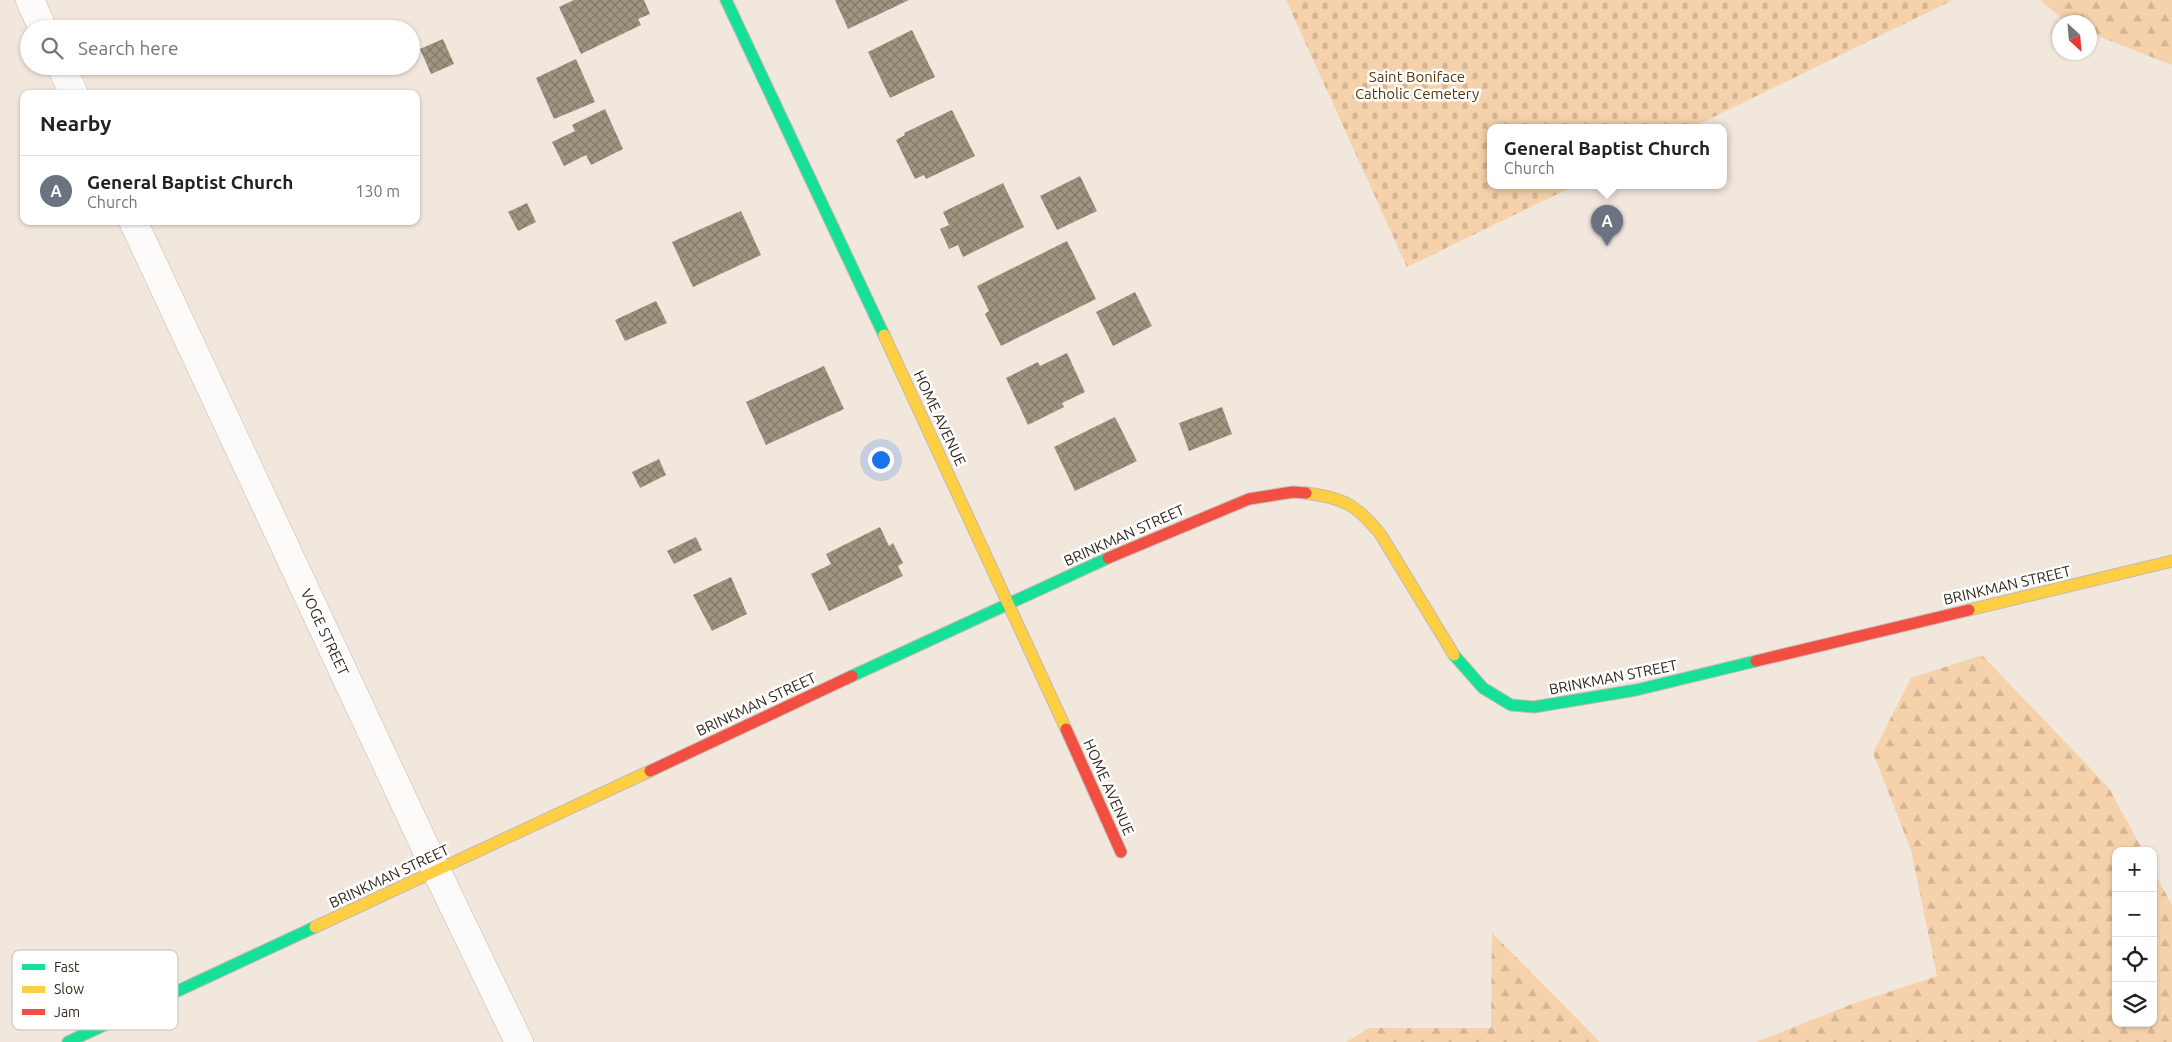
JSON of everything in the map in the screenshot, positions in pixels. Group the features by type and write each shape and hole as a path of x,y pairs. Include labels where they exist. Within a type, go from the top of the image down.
{"street":[{"path":"30,0 39,20"},
{"name":"HOME AVENUE","path":"726,0 862,284 1121,852"},
{"path":"65,75 72,90"},
{"name":"VOGE STREET","path":"135,225 436,870 519,1042"},
{"name":"BRINKMAN STREET","path":"178,991 1009,603 1167,532 1248,499 1293,492 1330,496 1357,508 1370,520 1381,535 1454,656 1483,688 1511,705 1534,706 1573,702 1636,690 2172,561"},
{"name":"BRINKMAN STREET","path":"68,1042 94,1030"}],"green space":[{"name":"Saint Boniface Catholic Cemetery","path":"1286,0 1953,0 1699,124 1487,124 1487,189 1568,189 1407,267"},
{"path":"2040,0 2172,0 2172,65 2097,36 2097,15 2058,15"},
{"path":"1982,655 2109,788 2141,847 2112,847 2112,1027 2157,1027 2157,877 2172,905 2172,1042 1756,1042 1855,1003 1937,976 1911,850 1873,753 1911,678"},
{"path":"1492,933 1600,1042 1346,1042 1369,1028 1491,1028"}],"building":[{"path":"574,0 644,0 650,14 638,19 641,25 581,54 559,7"},
{"path":"835,0 909,0 848,29"},
{"path":"912,30 935,77 890,98 868,52"},
{"path":"443,39 454,64 431,74 420,49"},
{"path":"576,59 595,102 554,119 536,78"},
{"path":"605,109 623,149 591,165 586,155 564,166 552,142 575,131 572,125"},
{"path":"952,110 975,156 926,179 924,175 915,179 896,140 905,135 904,133"},
{"path":"1080,176 1097,211 1057,230 1040,196"},
{"path":"1003,183 1024,227 963,257 958,245 949,249 940,229 949,225 943,212"},
{"path":"527,203 536,222 518,231 508,212"},
{"path":"741,211 761,255 693,287 672,242"},
{"path":"1067,241 1096,299 1001,346 985,314 989,311 977,286"},
{"path":"1135,292 1152,326 1113,346 1096,312"},
{"path":"656,301 667,323 625,341 615,320"},
{"path":"1067,353 1085,392 1062,403 1064,407 1028,425 1006,378 1038,362 1040,366"},
{"path":"824,366 844,409 766,445 746,402"},
{"path":"1222,407 1232,434 1189,451 1179,423"},
{"path":"1115,417 1137,461 1075,491 1054,447"},
{"path":"659,459 666,475 640,488 632,472"},
{"path":"880,527 889,546 893,543 903,563 898,566 903,576 829,611 811,574 831,564 826,554"},
{"path":"696,537 702,550 674,564 667,551"},
{"path":"731,577 747,614 712,631 693,595"}],"traffic: fast":[{"path":"726,0 884,335"},
{"path":"852,676 1108,558"},
{"path":"1454,655 1483,688 1511,705 1534,707 1636,690 1756,661"},
{"path":"178,991 315,927"},
{"path":"68,1042 94,1030"}],"traffic: slow":[{"path":"884,335 1066,729"},
{"path":"1306,493 1330,497 1349,505 1364,516 1381,535 1454,655"},
{"path":"1969,610 2172,561"},
{"path":"315,927 650,771"}],"traffic: jam":[{"path":"1108,558 1249,499 1293,492 1306,493"},
{"path":"1756,661 1969,610"},
{"path":"650,771 852,676"},
{"path":"1066,729 1121,852"}],"place":[{"name":"General Baptist Church","path":"1607,246"}]}
